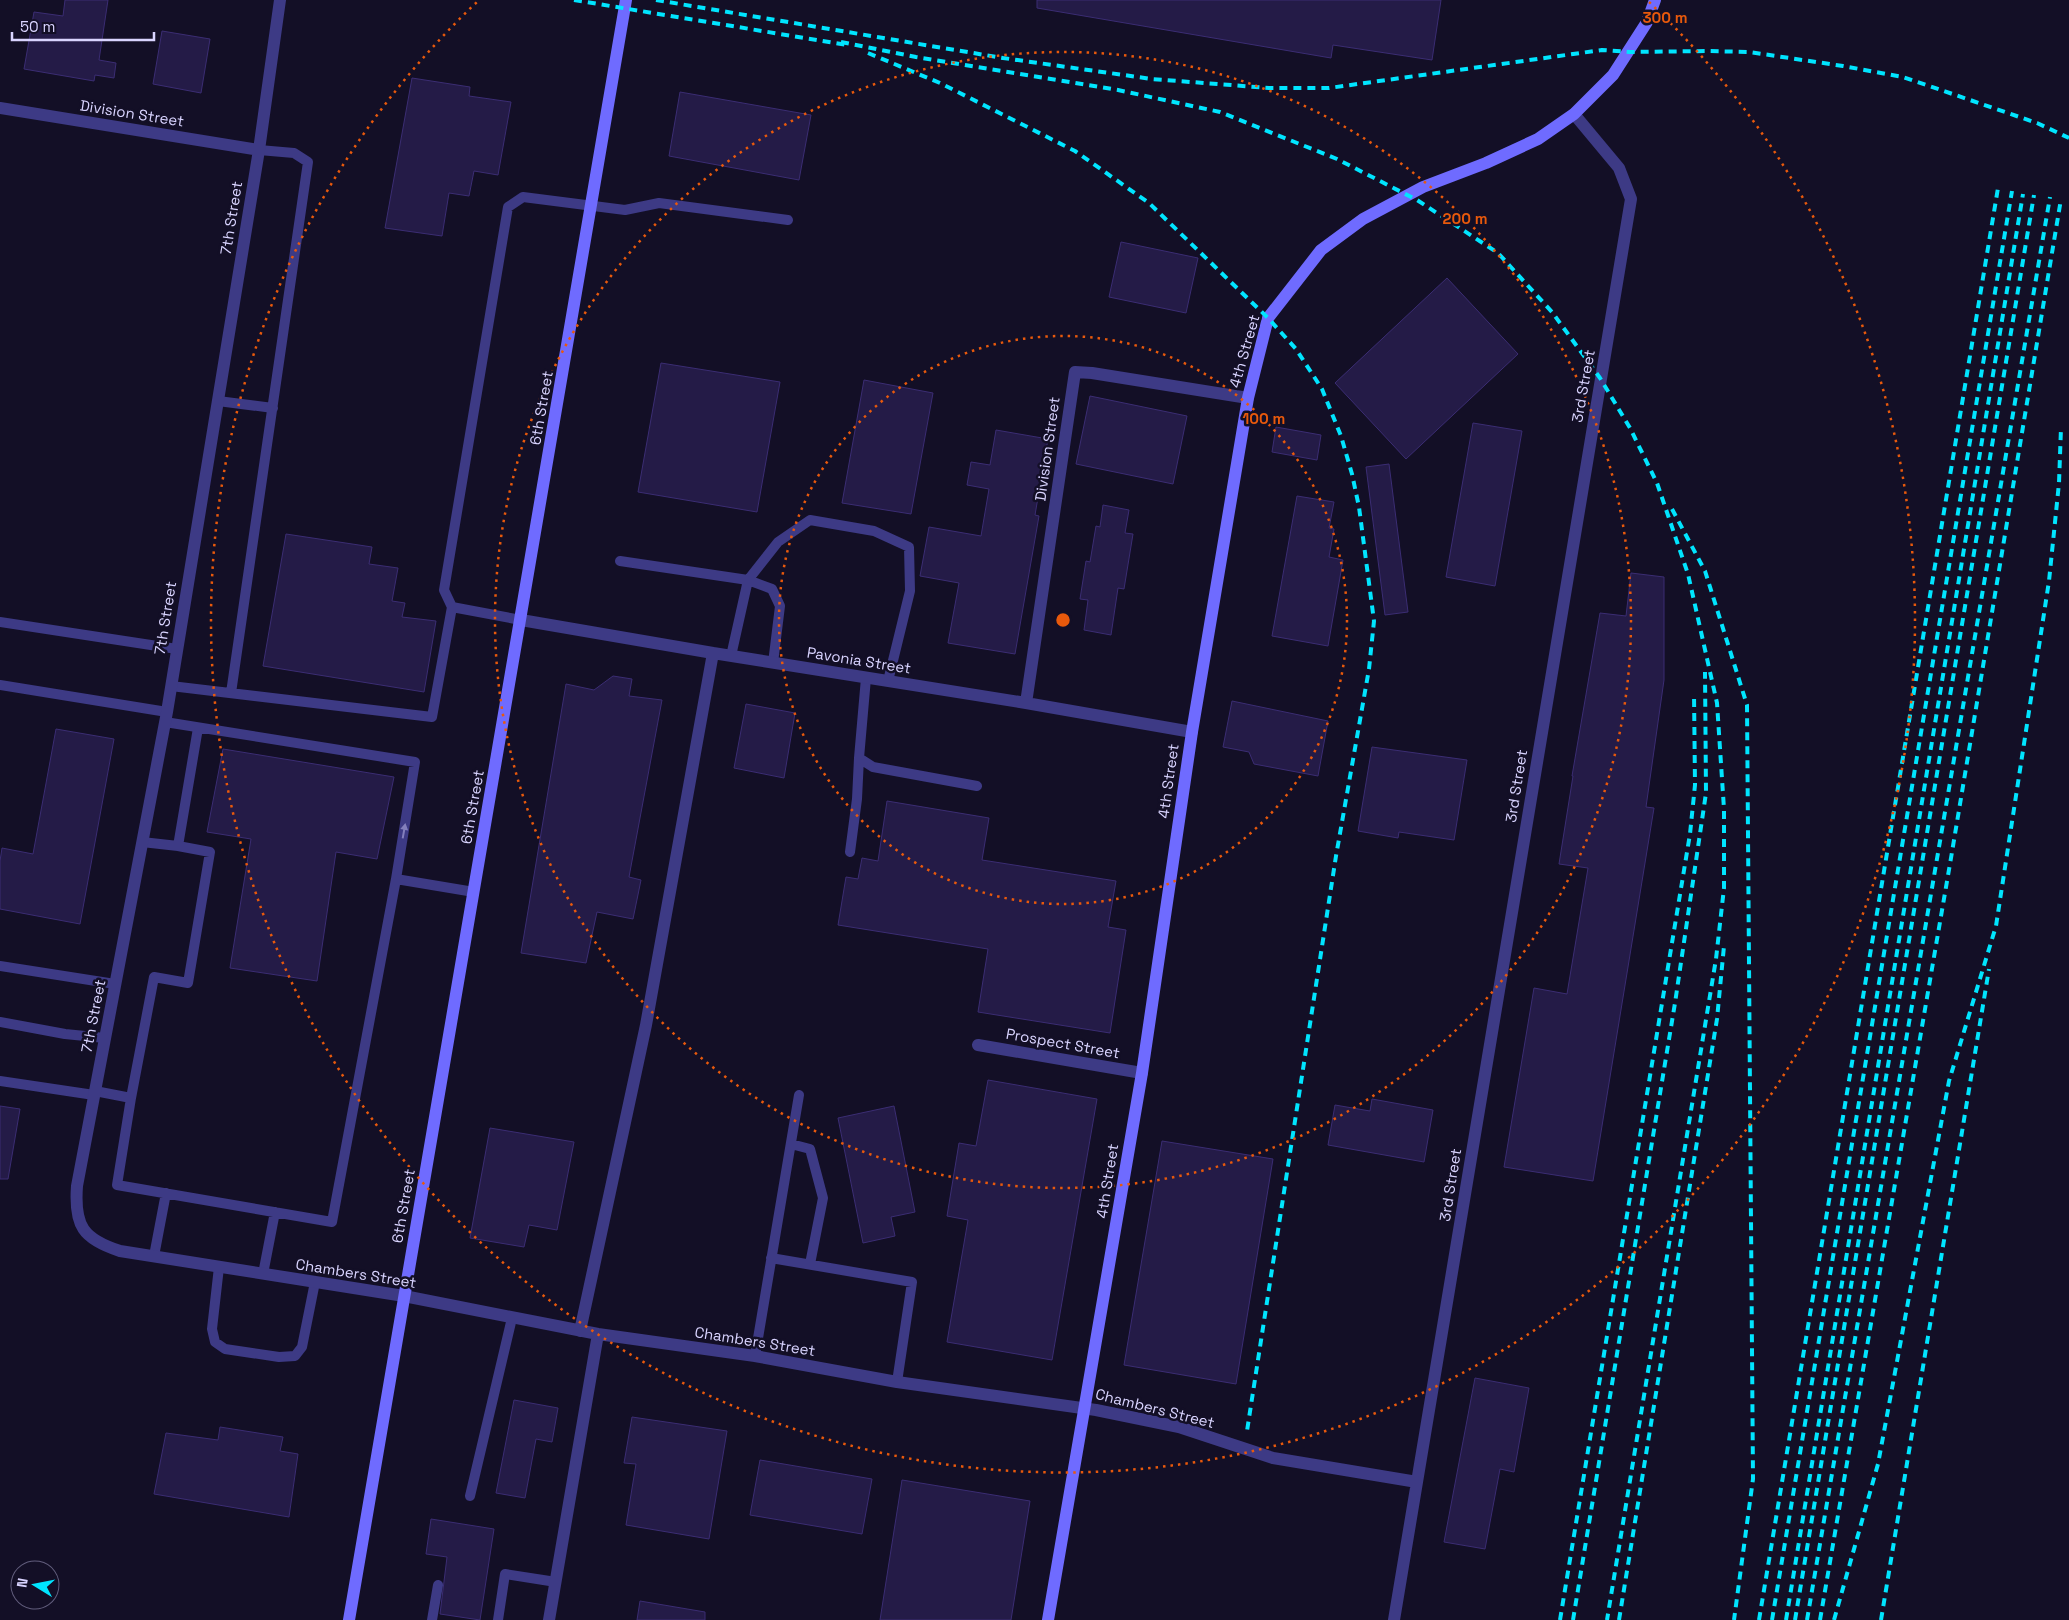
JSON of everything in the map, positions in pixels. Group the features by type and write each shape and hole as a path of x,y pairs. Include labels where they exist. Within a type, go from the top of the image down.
{"main road":[{"name":"6th Street","path":"349,1620 626,0"},
{"path":"1574,114 1613,76 1647,22 1655,0"},
{"name":"4th Street","path":"1048,1620 1142,1073 1192,732 1248,398 1268,318 1321,250 1362,219 1423,187 1486,163 1538,139 1574,114"}],"street":[{"name":"7th Street","path":"88,1236 80,1221 76,1204 77,1186 166,717 259,150 280,0"},
{"name":"Division Street","path":"0,108 259,150"},
{"name":"3rd Street","path":"1394,1620 1631,199 1619,168 1574,114"},
{"name":"Division Street","path":"1026,703 1075,372 1092,373 1248,398"},
{"name":"Pavonia Street","path":"521,620 1192,732"},
{"path":"580,1331 646,1024 713,653"},
{"name":"Prospect Street","path":"978,1045 1142,1073"},
{"name":"Chambers Street","path":"88,1236 105,1246 120,1251 404,1296 580,1331 755,1356 897,1382 1085,1408 1178,1427 1272,1458 1417,1482"},
{"path":"549,1620 598,1334"}],"lane":[{"path":"231,693 308,162 294,153 259,150"},
{"path":"171,686 432,717 452,607 444,590 508,207 523,197 625,210 660,203 788,220"},
{"path":"218,402 272,408"},
{"path":"731,656 748,580 778,542 810,520 874,531 909,547 910,591 888,681"},
{"path":"620,561 748,580 772,589 780,606 774,663"},
{"path":"452,607 521,620"},
{"path":"0,622 177,649"},
{"path":"850,852 857,798 866,678"},
{"path":"0,685 166,717 198,728 415,762 396,879 332,1222 117,1185 154,977 188,983 210,852 142,842"},
{"path":"178,846 198,728"},
{"path":"859,758 873,767 977,786"},
{"path":"396,879 474,892"},
{"path":"0,966 115,984"},
{"path":"0,1022 65,1034 105,1038"},
{"path":"0,1081 131,1098"},
{"path":"755,1356 799,1095"},
{"path":"791,1144 810,1149 823,1198 810,1264"},
{"path":"154,1256 166,1193"},
{"path":"263,1274 274,1212"},
{"path":"771,1258 912,1282 897,1382"},
{"path":"219,1267 212,1329 215,1342 225,1349 279,1357 295,1356 302,1347 315,1282"},
{"path":"470,1496 512,1318"},
{"path":"498,1620 505,1574 556,1582"},
{"path":"432,1620 438,1585"}],"building":[{"path":"65,0 108,0 99,60 116,63 114,78 95,75 94,81 24,69 34,12 63,16"},
{"path":"1037,0 1441,0 1432,60 1333,45 1331,58 1037,8"},
{"path":"162,31 210,39 201,93 153,84"},
{"path":"412,78 470,87 469,96 511,102 498,175 474,171 469,196 449,193 442,236 385,228"},
{"path":"680,92 811,115 799,180 669,156"},
{"path":"1121,242 1198,258 1186,313 1109,297"},
{"path":"1447,278 1518,354 1406,459 1335,383"},
{"path":"661,363 780,382 757,512 638,492"},
{"path":"864,380 933,393 911,514 842,503"},
{"path":"1090,396 1187,416 1173,484 1076,464"},
{"path":"1473,423 1522,431 1495,586 1446,577"},
{"path":"1276,427 1321,435 1317,460 1272,452"},
{"path":"996,430 1048,439 1035,515 1039,516 1015,654 948,643 959,583 920,576 929,527 981,536 989,489 967,485 971,462 990,465"},
{"path":"1389,464 1408,612 1385,615 1366,467"},
{"path":"1297,496 1334,502 1329,528 1334,529 1329,557 1343,560 1328,646 1272,636"},
{"path":"1103,505 1129,510 1125,533 1133,534 1124,589 1118,588 1111,635 1084,630 1088,600 1080,599 1086,561 1090,562 1096,526 1100,527"},
{"path":"286,534 372,547 369,564 398,568 392,601 405,603 402,617 436,621 424,692 263,666"},
{"path":"1631,573 1664,577 1664,680 1646,807 1654,808 1593,1181 1504,1167 1534,988 1567,994 1588,868 1559,864 1572,776 1600,613 1626,616"},
{"path":"613,676 632,679 629,696 662,700 629,877 641,880 633,919 597,912 586,963 521,953 566,684 594,690"},
{"path":"1232,701 1328,721 1318,776 1254,764 1249,752 1223,747"},
{"path":"746,704 795,713 784,778 734,768"},
{"path":"56,729 114,739 80,924 0,909 0,861 2,848 33,854"},
{"path":"1372,747 1467,760 1454,840 1399,832 1398,838 1358,831"},
{"path":"223,749 394,777 377,859 336,852 317,981 230,968 251,839 207,832"},
{"path":"887,801 989,818 982,860 1116,881 1108,927 1126,930 1110,1033 978,1012 988,949 838,925 846,877 858,879 862,858 878,861"},
{"path":"988,1080 1097,1099 1052,1360 947,1342 968,1220 947,1216 959,1143 976,1146"},
{"path":"1372,1099 1433,1110 1424,1162 1328,1145 1335,1105 1370,1111"},
{"path":"0,1106 20,1109 8,1179 0,1179"},
{"path":"894,1106 915,1212 891,1217 895,1236 863,1243 838,1118"},
{"path":"490,1128 574,1142 557,1230 529,1225 524,1247 470,1238"},
{"path":"1162,1141 1273,1159 1236,1384 1124,1365"},
{"path":"1475,1378 1529,1388 1514,1472 1500,1469 1485,1549 1444,1542"},
{"path":"514,1400 558,1408 552,1442 536,1439 525,1498 496,1493"},
{"path":"632,1417 727,1431 709,1539 626,1525 636,1464 624,1463"},
{"path":"220,1427 283,1437 280,1451 298,1454 289,1517 154,1494 166,1433 218,1440"},
{"path":"760,1460 872,1479 862,1534 750,1515"},
{"path":"902,1480 1030,1501 1011,1620 880,1620"},
{"path":"431,1519 494,1529 480,1620 440,1614 447,1557 426,1554"},
{"path":"640,1601 705,1612 705,1620 637,1620"}],"railway":[{"path":"574,0 847,45"},
{"path":"656,0 1003,58 1152,79 1269,88 1329,88 1602,50 1630,52 1749,52 1903,77 2037,123 2069,138"},
{"path":"841,42 916,57 1118,90 1220,112 1337,159 1417,200 1498,253 1552,312 1600,378 1630,428 1657,483 1688,574 1717,703 1724,809 1724,888 1716,959 1607,1620"},
{"path":"868,53 940,83 1075,151 1149,203 1268,318 1296,349 1322,389 1341,436 1352,474 1359,507 1374,621 1369,669 1336,856 1247,1431"},
{"path":"1759,1620 1998,188"},
{"path":"1772,1620 2012,191"},
{"path":"1786,1620 2023,194"},
{"path":"1795,1620 2034,195"},
{"path":"1807,1620 2050,197"},
{"path":"1820,1620 1951,858 2061,199"},
{"path":"1834,1620 1878,1464 1949,1081 1996,926 2049,581 2059,483 2061,428"},
{"path":"1672,509 1705,571 1747,705 1753,1479 1734,1620"},
{"path":"1573,1620 1675,1003 1706,793 1705,672"},
{"path":"1560,1620 1690,834 1695,785 1694,693"},
{"path":"1619,1620 1717,1019 1724,946"},
{"path":"1881,1620 1989,969"}]}
